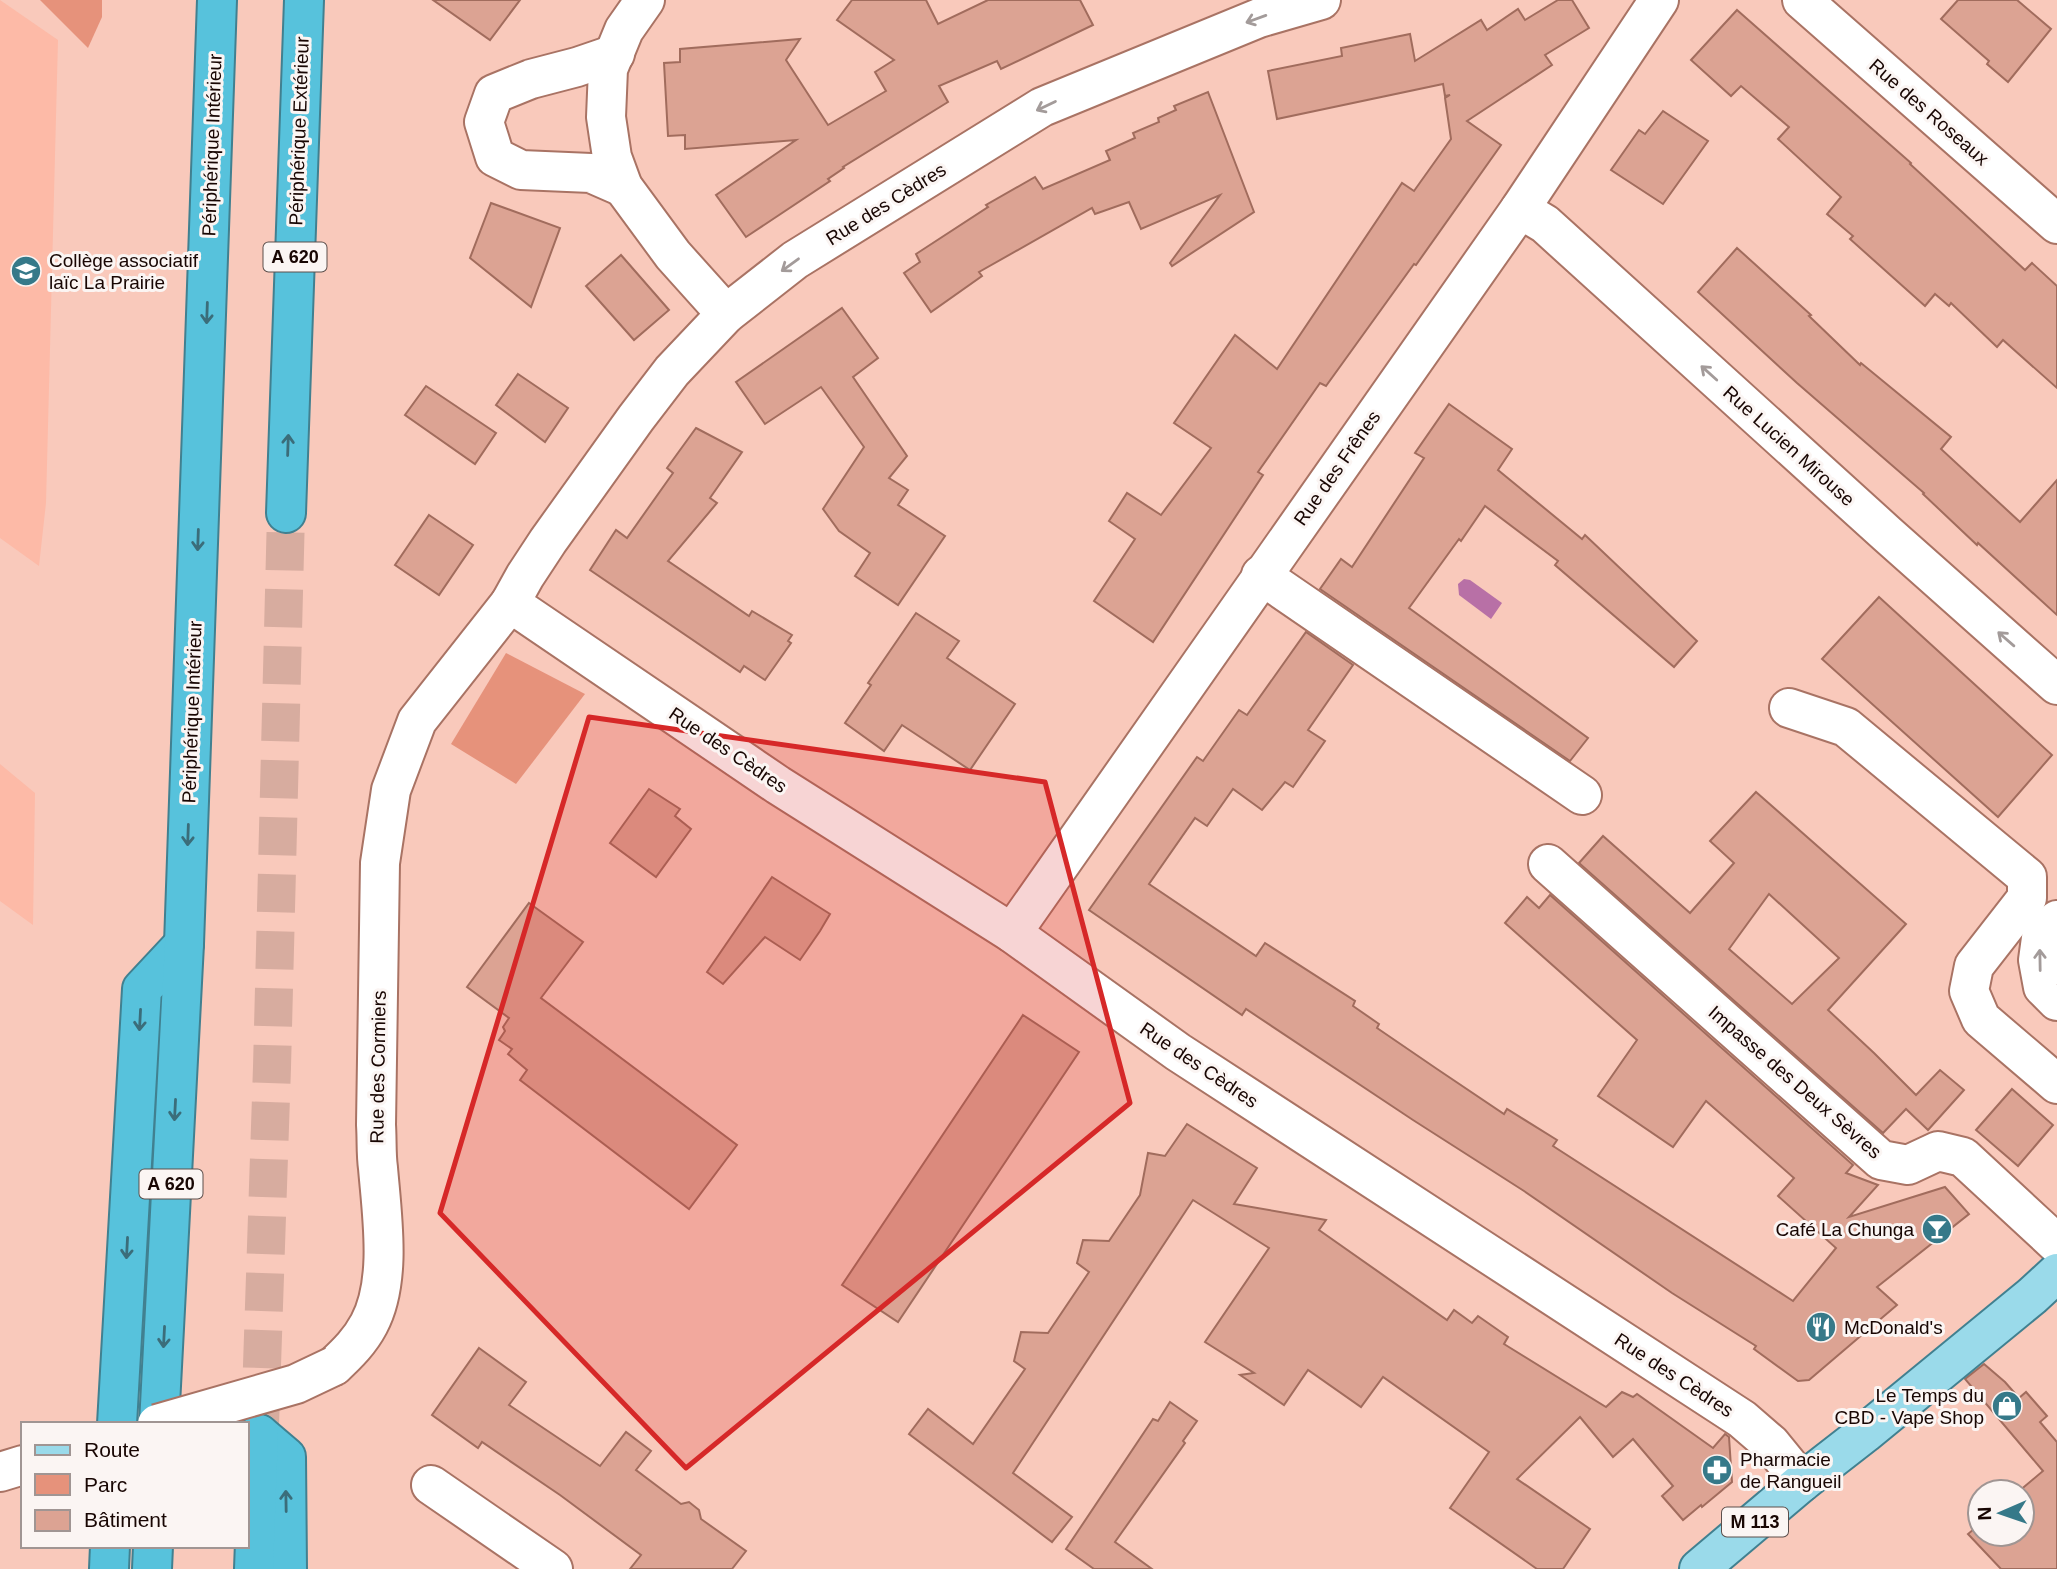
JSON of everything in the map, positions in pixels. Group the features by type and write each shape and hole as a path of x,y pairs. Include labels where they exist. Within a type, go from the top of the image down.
{"highway":[{"name":"Périphérique Intérieur","path":"158,1422 184,944 217,0"},
{"name":"Périphérique Extérieur","path":"286,513 304,0"},
{"path":"117,1422 142,989 184,944"},
{"path":"254,1569 260,1434 286,1457 287,1569"},
{"path":"109,1569 110,1548"},
{"path":"152,1569 153,1548"}],"main road":[{"name":"M 113","path":"1707,1567 1802,1482 1886,1416 2057,1273"}],"street":[{"path":"646,0 624,30 608,69 607,117 612,157 623,187 673,255 726,314"},
{"name":"Rue des Cèdres","path":"1321,0 1259,18 1042,107 795,260 726,314 672,371 548,541 510,603 778,785 1012,933 1189,1059 1742,1419 1771,1444 1802,1482"},
{"name":"Rue des Frênes","path":"1012,933 1520,209 1659,0"},
{"name":"Rue des Roseaux","path":"1802,0 2057,224"},
{"path":"615,54 531,79 494,94 484,122 495,157 521,170 591,173 623,187"},
{"name":"Rue Lucien Mirouse","path":"1520,209 1545,224 2057,685"},
{"path":"1261,575 1582,794"},
{"name":"Rue des Cormiers","path":"165,1422 296,1384 334,1366 355,1346 370,1323 381,1287 384,1242 376,1125 380,863 391,790 417,721 510,603"},
{"path":"1789,708 1846,727 2026,877 2027,898 1974,966 1969,991 1981,1019 2057,1084"},
{"name":"Impasse des Deux Sèvres","path":"1548,864 1881,1160 1908,1165 1938,1151 1963,1157 2057,1244"},
{"path":"2057,920 2041,938 2038,960 2043,988 2057,1001"},
{"path":"0,1472 21,1466"},
{"path":"431,1485 553,1569"}],"highlighted area":[{"path":"589,717 1045,782 1130,1103 686,1468 440,1213"}],"shaded area":[{"name":"Collège associatif laïc La Prairie","path":"0,0 58,40 46,503 39,566 0,538"},
{"path":"1464,579 1470,580 1502,603 1491,619 1459,595 1458,584"},
{"path":"0,764 35,793 33,925 0,901"}],"green space":[{"path":"40,0 102,0 102,17 88,48"},
{"path":"506,653 585,694 516,784 451,744"}],"building":[{"path":"433,0 520,0 490,40"},
{"path":"852,0 926,0 938,24 988,0 1080,0 1093,25 1001,69 997,61 939,86 948,102 843,167 828,179 830,181 746,237 716,195 796,140 685,149 685,135 668,136 664,63 680,62 680,49 800,39 786,60 828,125 886,91 875,72 894,60 837,20"},
{"path":"1558,0 1572,0 1589,28 1545,55 1552,65 1467,121 1501,145 1326,386 1320,383 1258,472 1263,475 1153,642 1094,601 1135,539 1109,521 1127,493 1161,515 1211,448 1174,423 1235,335 1277,369 1402,183 1414,191 1451,139 1445,98 1450,95 1445,96 1443,84 1277,119 1268,71 1342,56 1341,48 1410,34 1415,61 1481,20 1487,30 1518,9 1525,20"},
{"path":"1958,0 2017,0 2051,29 2008,82 1987,64 1989,61 1941,19"},
{"path":"1737,10 1911,163 2025,270 2032,263 2057,286 2057,388 2003,340 1997,347 1951,303 1949,306 1935,294 1925,306 1850,239 1853,236 1827,214 1841,197 1778,139 1789,127 1741,86 1731,96 1691,60"},
{"path":"1208,92 1254,212 1172,266 1170,263 1220,195 1141,229 1129,202 1095,214 1092,208 979,272 982,276 931,312 904,273 920,262 916,254 988,207 986,205 1035,177 1043,189 1110,160 1106,151 1135,138 1133,133 1159,122 1158,118 1176,110 1174,106"},
{"path":"1663,111 1708,141 1663,204 1611,170 1639,130 1645,134"},
{"path":"491,203 560,228 531,307 470,258"},
{"path":"1737,248 1811,315 1809,316 1860,365 1861,363 1951,437 1941,449 2020,522 2057,480 2057,615 1698,292"},
{"path":"621,255 669,310 634,340 586,286"},
{"path":"842,308 878,358 853,377 907,456 889,478 908,490 898,505 945,536 898,605 855,576 870,553 839,531 823,509 864,447 821,387 765,424 736,382"},
{"path":"518,374 568,408 545,442 496,405"},
{"path":"426,386 496,433 475,464 405,415"},
{"path":"1449,404 1512,449 1498,470 1582,539 1585,535 1697,641 1674,667 1555,565 1558,561 1485,506 1409,608 1588,738 1570,761 1320,589 1341,559 1352,567 1424,458 1415,453"},
{"path":"696,428 742,452 710,498 717,503 668,561 749,616 752,611 792,635 788,641 791,643 765,680 744,666 740,672 590,570 616,530 627,538 673,473 667,468"},
{"path":"429,515 473,545 439,595 395,565"},
{"path":"1879,597 2052,755 1998,817 1822,659"},
{"path":"916,613 959,641 947,658 1015,704 970,770 902,725 884,751 845,723 871,685 868,683"},
{"path":"1306,632 1353,665 1308,730 1325,741 1293,787 1285,782 1262,810 1233,789 1207,826 1195,818 1149,884 1256,956 1265,943 1355,1001 1353,1006 1379,1024 1377,1028 1504,1114 1507,1109 1557,1140 1553,1146 1793,1301 1836,1248 1778,1196 1794,1178 1706,1101 1673,1147 1598,1096 1637,1040 1505,923 1527,897 1539,908 1550,895 1853,1165 1846,1173 1878,1185 1849,1217 1945,1187 1969,1214 1877,1287 1897,1305 1809,1380 1798,1381 1754,1349 1756,1346 1672,1293 1524,1191 1246,1009 1242,1015 1089,910 1197,757 1203,761 1239,710 1247,715"},
{"path":"649,789 680,809 675,816 691,829 656,877 610,843"},
{"path":"1756,792 1906,924 1828,1010 1916,1095 1940,1070 1964,1090 1928,1130 1906,1109 1883,1133 1579,863 1603,836 1690,913 1734,863 1710,841","holes":["1769,894 1839,958 1792,1004 1729,949"]},
{"path":"772,877 830,914 800,960 765,937 723,984 707,972"},
{"path":"529,903 583,942 541,998 737,1145 689,1209 520,1080 527,1070 508,1054 512,1049 499,1040 509,1018 467,987"},
{"path":"1023,1015 1079,1052 898,1322 842,1285"},
{"path":"2012,1089 2053,1125 2018,1166 1976,1130"},
{"path":"1187,1124 1257,1168 1234,1204 1326,1220 1319,1230 1447,1320 1454,1310 1472,1323 1478,1316 1508,1337 1504,1344 1606,1407 1622,1392 1633,1397 1637,1394 1713,1448 1725,1434 1729,1437 1732,1482 1683,1520 1662,1496 1673,1486 1633,1439 1613,1457 1580,1417 1517,1479 1590,1529 1563,1569 1537,1569 1450,1508 1489,1452 1383,1377 1361,1407 1308,1370 1284,1405 1240,1375 1254,1373 1205,1342 1269,1248 1193,1200 1013,1473 1072,1517 1052,1542 909,1434 928,1409 973,1444 1025,1369 1014,1361 1021,1332 1048,1333 1089,1272 1077,1263 1083,1240 1109,1241 1140,1195 1148,1153 1165,1156"},
{"path":"479,1348 526,1382 509,1405 600,1466 626,1432 651,1451 636,1470 681,1504 689,1502 699,1510 701,1519 746,1551 732,1569 630,1569 641,1555 482,1442 478,1448 432,1415"},
{"path":"1984,1364 2019,1398 2026,1392 2047,1416 2040,1422 2057,1442 2057,1569 2001,1569 1981,1548 2036,1548 2035,1478 2043,1471 1965,1379"},
{"path":"1170,1402 1197,1421 1183,1441 1185,1443 1115,1542 1152,1569 1094,1569 1066,1549 1153,1419 1158,1421"}],"tunnel":[{"path":"260,1425 286,513"}],"place":[{"name":"Collège associatif laïc La Prairie","path":"26,271"},
{"name":"Café La Chunga","path":"1937,1229"},
{"name":"McDonald's","path":"1821,1327"},
{"name":"Le Temps du CBD - Vape Shop","path":"2007,1406"},
{"name":"Pharmacie de Rangueil","path":"1717,1470"}]}
